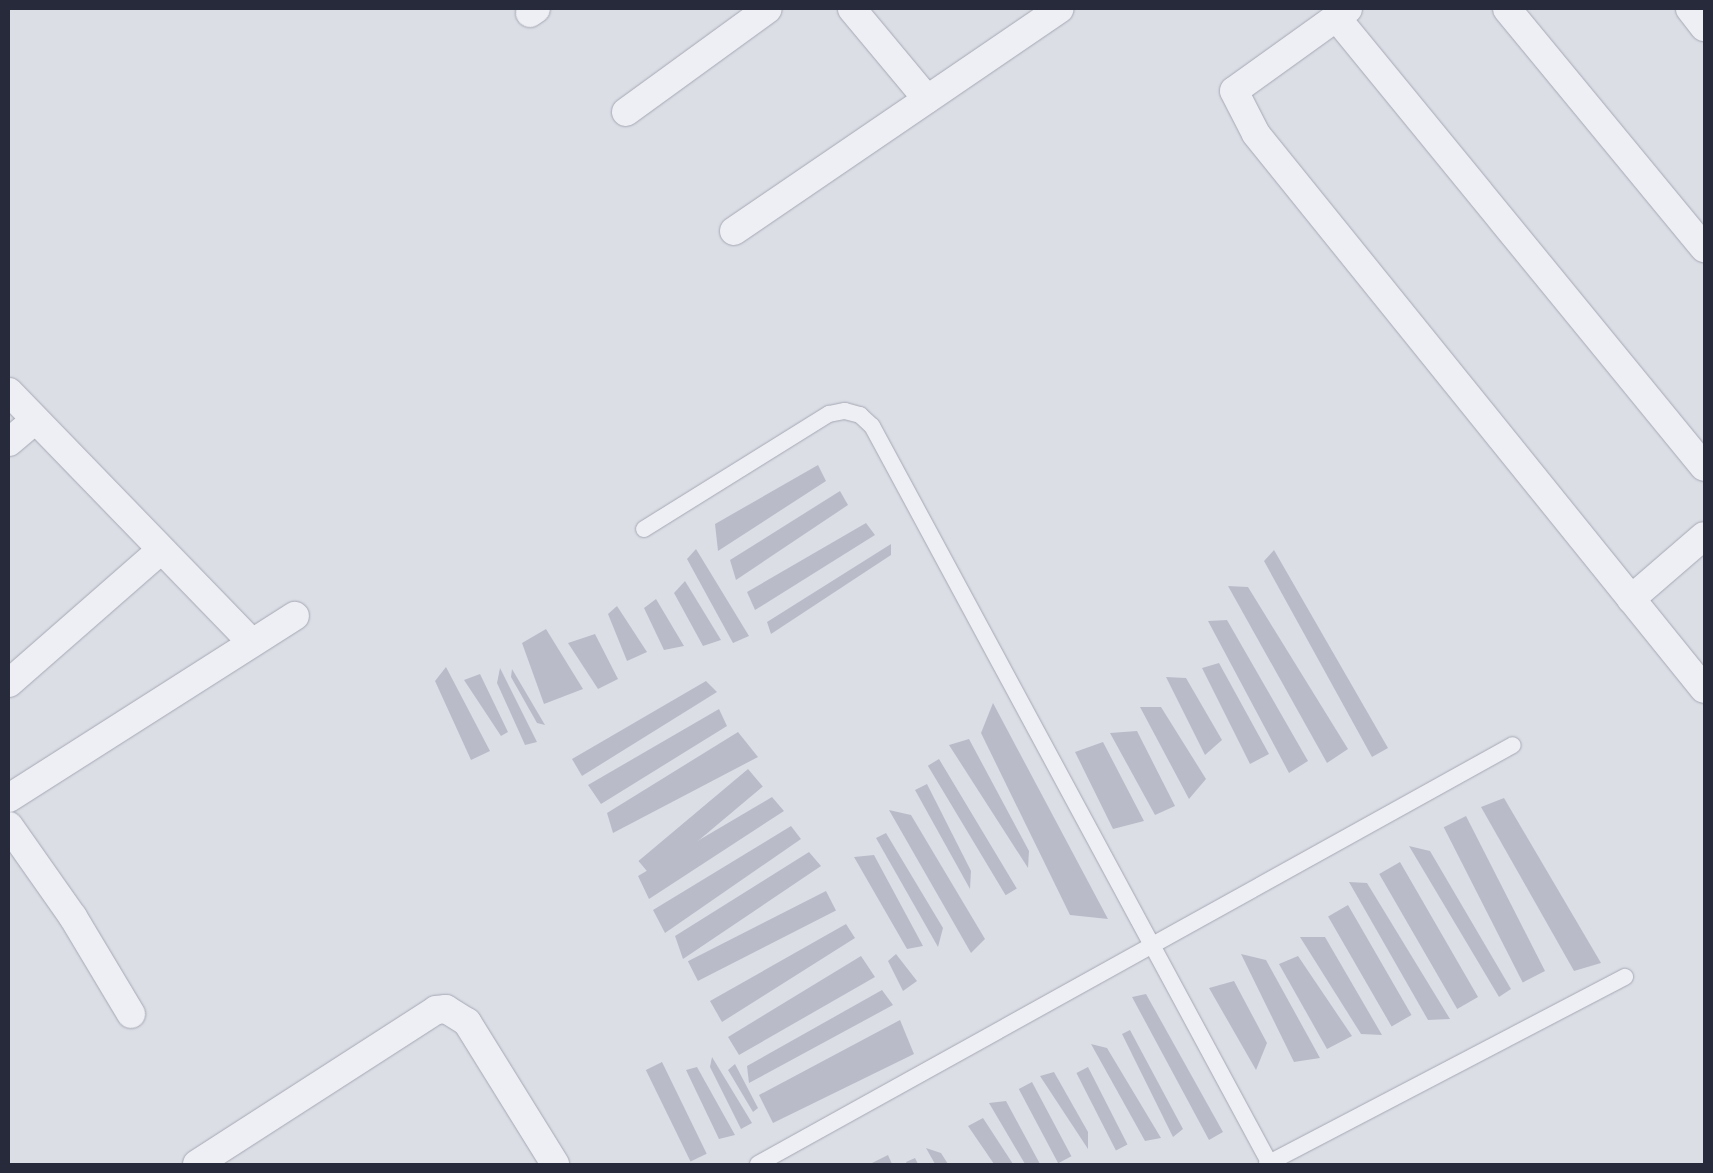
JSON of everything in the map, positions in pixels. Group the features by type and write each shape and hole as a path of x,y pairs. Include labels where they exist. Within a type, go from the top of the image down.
{"street":[{"path":"626,112 768,9"},
{"path":"852,9 927,99"},
{"path":"734,231 1059,9"},
{"path":"1507,9 1704,248"},
{"path":"1690,9 1704,27"},
{"path":"1704,467 1342,13 1234,91 1256,134 1704,689"},
{"path":"9,392 252,644"},
{"path":"9,442 36,420"},
{"path":"1630,599 1704,536"},
{"path":"9,682 161,550"},
{"path":"9,798 295,616"},
{"path":"9,826 73,917 131,1014"},
{"path":"197,1164 436,1010 446,1009 467,1022 555,1164"}],"lane":[{"path":"644,529 829,414 845,411 860,414 872,426 1269,1164 1625,977"},
{"path":"758,1164 1151,943 1513,745"}],"building":[{"path":"818,465 826,481 718,551 715,524"},
{"path":"840,491 848,505 736,580 730,560"},
{"path":"866,523 875,535 755,610 747,592"},
{"path":"891,544 891,555 771,634 767,622"},
{"path":"696,549 749,636 733,643 687,559"},
{"path":"1274,550 1388,748 1372,757 1264,561"},
{"path":"685,581 721,640 703,646 674,593"},
{"path":"1228,586 1248,587 1348,749 1327,763"},
{"path":"656,599 684,646 664,650 644,608"},
{"path":"617,606 647,652 627,661 608,614"},
{"path":"1227,620 1308,761 1289,773 1208,621"},
{"path":"546,629 583,689 544,704 522,643"},
{"path":"595,634 618,679 598,689 568,643"},
{"path":"1219,663 1269,754 1250,764 1202,668"},
{"path":"446,667 490,751 471,760 435,681"},
{"path":"500,668 537,742 525,745 497,683"},
{"path":"512,669 545,725 537,723 511,677"},
{"path":"480,674 508,732 501,736 464,680"},
{"path":"1166,677 1186,678 1222,740 1205,755"},
{"path":"706,681 717,692 582,776 572,759"},
{"path":"993,703 1108,919 1070,915 981,733"},
{"path":"1140,707 1161,707 1206,779 1189,799"},
{"path":"719,709 727,726 601,804 588,785"},
{"path":"1137,731 1175,806 1155,815 1110,733"},
{"path":"738,732 758,757 613,833 607,813"},
{"path":"969,739 1029,851 1028,868 949,745"},
{"path":"1103,742 1144,821 1113,829 1075,752"},
{"path":"939,759 1017,888 1006,895 928,766"},
{"path":"748,769 763,787 653,879 638,861"},
{"path":"927,784 971,871 970,889 915,790"},
{"path":"772,797 784,811 649,899 638,876"},
{"path":"1504,798 1601,963 1574,971 1481,807"},
{"path":"889,810 911,815 985,939 971,953"},
{"path":"1466,816 1545,971 1523,982 1444,827"},
{"path":"791,826 801,839 665,933 653,910"},
{"path":"886,833 943,928 938,947 876,838"},
{"path":"1409,846 1430,851 1511,989 1499,997"},
{"path":"809,852 821,866 683,959 675,936"},
{"path":"874,855 923,946 907,949 854,857"},
{"path":"1400,862 1478,997 1457,1009 1379,874"},
{"path":"1349,882 1367,883 1450,1019 1428,1020"},
{"path":"826,891 836,911 698,981 688,961"},
{"path":"1348,905 1412,1015 1392,1026 1328,916"},
{"path":"846,924 855,938 722,1022 710,1001"},
{"path":"1300,937 1325,937 1382,1035 1361,1034"},
{"path":"896,954 917,981 903,991 888,961"},
{"path":"1241,954 1266,960 1320,1058 1294,1062"},
{"path":"861,956 875,977 739,1055 728,1037"},
{"path":"1298,956 1352,1036 1327,1049 1279,964"},
{"path":"1234,981 1267,1043 1256,1070 1209,988"},
{"path":"882,990 893,1005 749,1083 747,1066"},
{"path":"1146,994 1223,1132 1209,1140 1132,997"},
{"path":"900,1020 914,1054 773,1123 759,1095"},
{"path":"1130,1030 1183,1129 1173,1137 1122,1034"},
{"path":"1091,1044 1107,1048 1161,1138 1145,1141"},
{"path":"712,1057 752,1123 741,1129 710,1067"},
{"path":"662,1062 707,1154 691,1162 646,1070"},
{"path":"735,1064 758,1108 753,1112 728,1070"},
{"path":"697,1067 735,1135 719,1139 686,1070"},
{"path":"1088,1067 1127,1145 1116,1150 1076,1073"},
{"path":"1054,1072 1088,1132 1088,1149 1040,1076"},
{"path":"1032,1082 1071,1156 1058,1163 1019,1089"},
{"path":"1006,1101 1040,1164 1025,1164 989,1103"},
{"path":"983,1118 1013,1164 994,1164 968,1126"},
{"path":"926,1148 941,1153 948,1164 935,1164"},
{"path":"888,1155 892,1164 872,1163"},
{"path":"915,1158 918,1164 907,1164 906,1162"}]}
